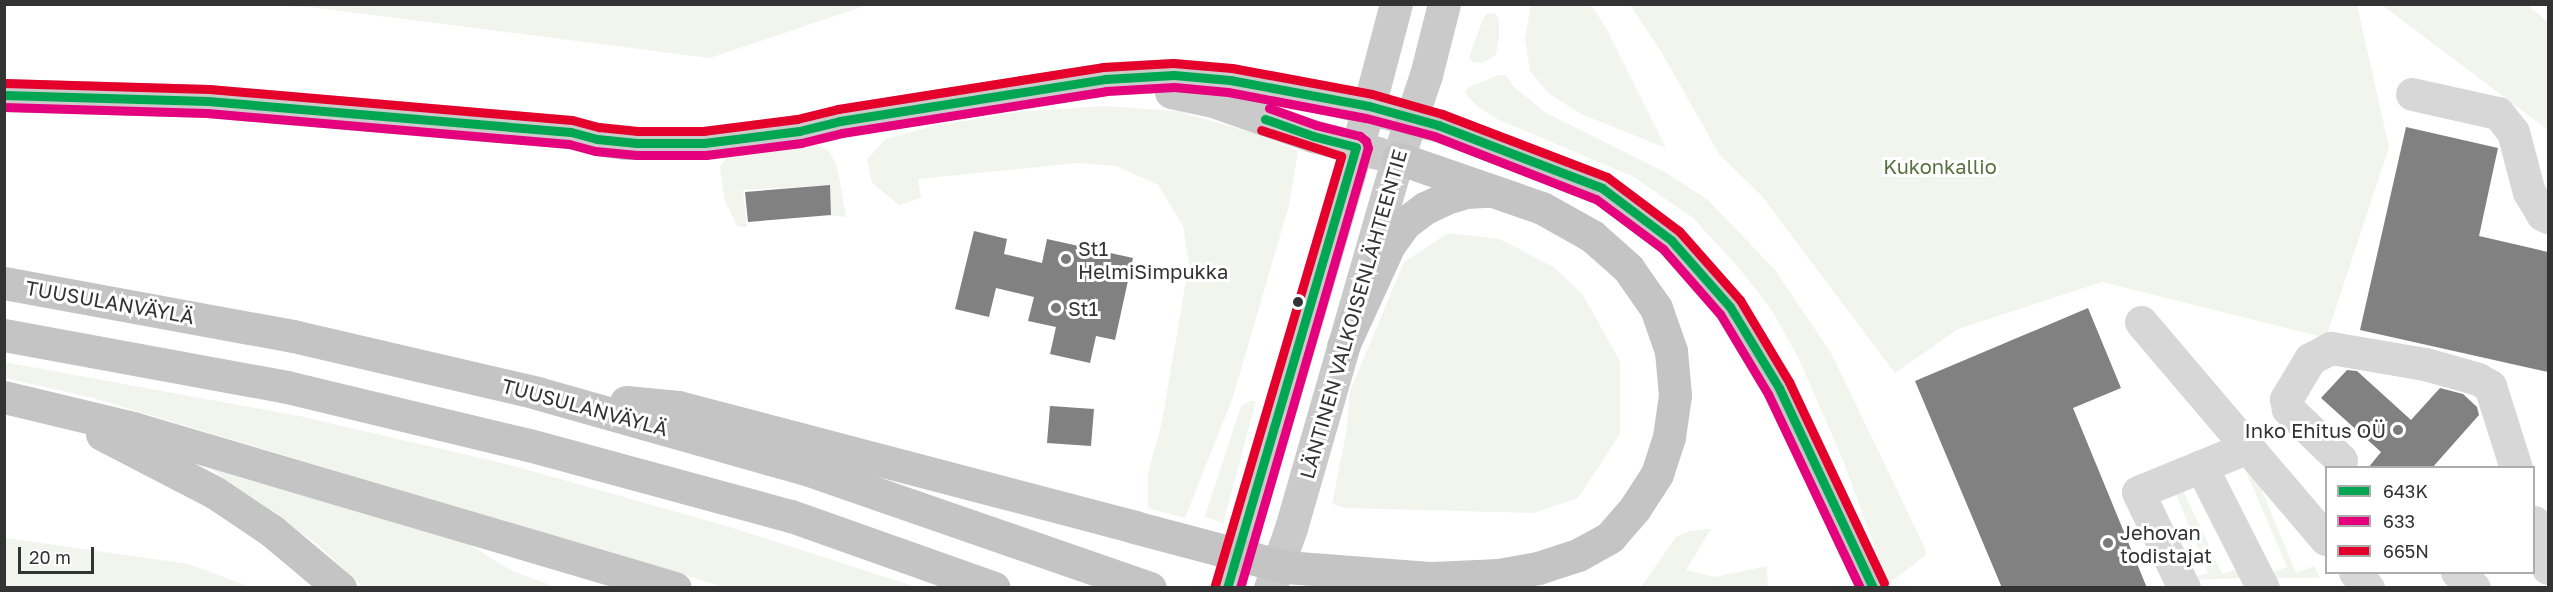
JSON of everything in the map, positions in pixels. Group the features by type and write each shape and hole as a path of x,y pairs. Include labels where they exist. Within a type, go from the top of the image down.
{"highway":[{"path":"1412,119 1438,126 1602,188 1671,240 1730,307 1779,388 1873,588"},
{"path":"537,393 678,408 1134,527 1278,577 1348,580 1498,575 1538,568 1578,555 1610,537 1635,508 1657,474 1669,437 1675,395 1671,351 1656,308 1628,268 1592,236 1542,208 1398,158"},
{"path":"1343,346 1389,245 1405,224 1425,208 1446,198 1466,192 1493,191"},
{"name":"TUUSULANVÄYLÄ","path":"4,283 293,336 537,393 806,469 1118,575 1150,588"},
{"path":"4,334 287,387 529,446 791,516 994,588"},
{"path":"5,397 97,432 214,492 272,531 340,588"},
{"path":"5,397 133,428 675,588"}],"main road":[{"path":"1227,588 1369,106 1396,4"},
{"name":"LÄNTINEN VALKOISENLÄHTEENTIE","path":"1278,577 1343,346 1398,158 1412,119 1444,4"},
{"path":"4,95 208,101 571,132 766,118 840,121 1105,79 1174,75 1230,80 1369,106 1412,119"},
{"path":"1105,79 1210,100 1313,136 1398,158"}],"street":[{"path":"2412,94 2498,113 2513,132 2529,192 2542,214 2548,217"},
{"path":"2141,322 2325,538"},
{"path":"2341,460 2288,409 2286,399 2310,359 2331,348 2425,364 2478,379 2490,386 2515,466"},
{"path":"2184,588 2138,492 2248,447"},
{"path":"2201,466 2263,588"},
{"path":"2535,525 2548,568"},
{"path":"2356,574 2368,588"},
{"path":"2458,574 2475,588"},
{"path":"2540,588 2548,582"}],"green space":[{"path":"230,5 867,5 710,58 309,7"},
{"path":"1531,5 1591,5 1606,28 1666,148 1581,114 1548,93 1530,71 1525,39"},
{"name":"Kukonkallio","path":"1630,5 2357,5 2389,147 2326,338 2102,282 1958,329 1895,373 1761,195 1719,154 1661,51"},
{"path":"2382,5 2527,5 2548,22 2548,130"},
{"path":"1495,13 1499,19 1496,55 1482,63 1472,62 1469,57 1482,22 1486,14"},
{"path":"1499,75 1506,75 1513,86 1546,113 1665,172 1708,200 1775,270 1831,353 1925,548 1926,555 1888,584 1843,460 1798,357 1771,309 1739,268 1693,218 1634,177 1497,119 1477,106 1465,93 1469,87"},
{"path":"1104,106 1176,111 1258,134 1298,151 1289,205 1233,397 1185,518 1148,508 1148,473 1161,426 1189,264 1183,226 1158,185 1116,166 1078,163 918,179 921,198 899,205 872,183 867,159 886,139 933,126 1018,112"},
{"path":"818,145 828,150 837,166 846,217 831,215 830,185 743,190 747,227 737,226 725,201 720,167 730,152"},
{"path":"1448,233 1500,239 1555,268 1583,295 1620,361 1620,434 1578,498 1534,513 1345,508 1332,504 1347,428 1350,391 1404,262"},
{"path":"4,362 299,416 514,466 733,528 916,587 724,587 93,398 5,378"},
{"path":"1256,401 1223,524 1205,516 1241,406"},
{"path":"2249,459 2296,573 2314,566 2320,578 2270,578 2273,572 2287,567 2242,462"},
{"path":"198,460 465,542 512,571 556,587 363,587 317,544"},
{"path":"2182,488 2222,574 2237,569 2241,578 2194,580 2193,577 2208,573 2175,491"},
{"path":"1711,529 1686,570 1715,577 1767,566 1768,587 1641,587 1676,537 1690,531"},
{"path":"5,538 189,564 250,587 5,587"}],"building":[{"path":"2406,127 2498,148 2479,236 2548,252 2548,372 2360,330"},
{"path":"830,185 831,215 748,222 745,192"},
{"path":"974,231 1007,239 1004,254 1042,263 1047,239 1133,258 1115,340 1096,336 1090,363 1050,354 1056,327 1028,321 1034,297 996,288 989,317 955,309"},
{"path":"2088,308 2121,388 2073,408 2147,588 2002,588 1915,381"},
{"path":"2347,370 2357,371 2411,420 2440,388 2463,394 2477,407 2479,415 2434,466 2370,466 2381,452 2321,398"},
{"path":"1050,406 1094,409 1091,446 1047,443"}],"transit line":[{"name":"665N","path":"4,83 209,89 572,120 599,127 638,131 703,131 797,119 838,109 1103,67 1173,63 1232,68 1372,94 1442,114 1607,177 1679,231 1740,300 1789,382 1884,583"},
{"name":"643K","path":"4,95 208,101 571,132 597,139 637,143 704,143 799,131 840,121 1105,79 1174,75 1230,80 1369,106 1438,125 1602,188 1671,240 1730,307 1779,388 1873,588"},
{"name":"633","path":"4,107 207,113 569,144 595,151 637,155 706,155 801,143 842,133 1106,91 1174,87 1228,92 1366,118 1434,136 1596,199 1663,249 1720,314 1768,394 1860,588"},
{"name":"633","path":"1240,588 1368,148 1366,141 1360,136 1316,125 1269,108"},
{"name":"643K","path":"1227,588 1356,147 1313,136 1265,119"},
{"name":"665N","path":"1215,585 1341,156 1261,130"}],"place":[{"name":"St1 HelmiSimpukka","path":"1066,259"},
{"name":"St1","path":"1056,308"},
{"name":"Inko Ehitus OÜ","path":"2398,430"},
{"name":"Jehovan todistajat","path":"2108,543"}]}
